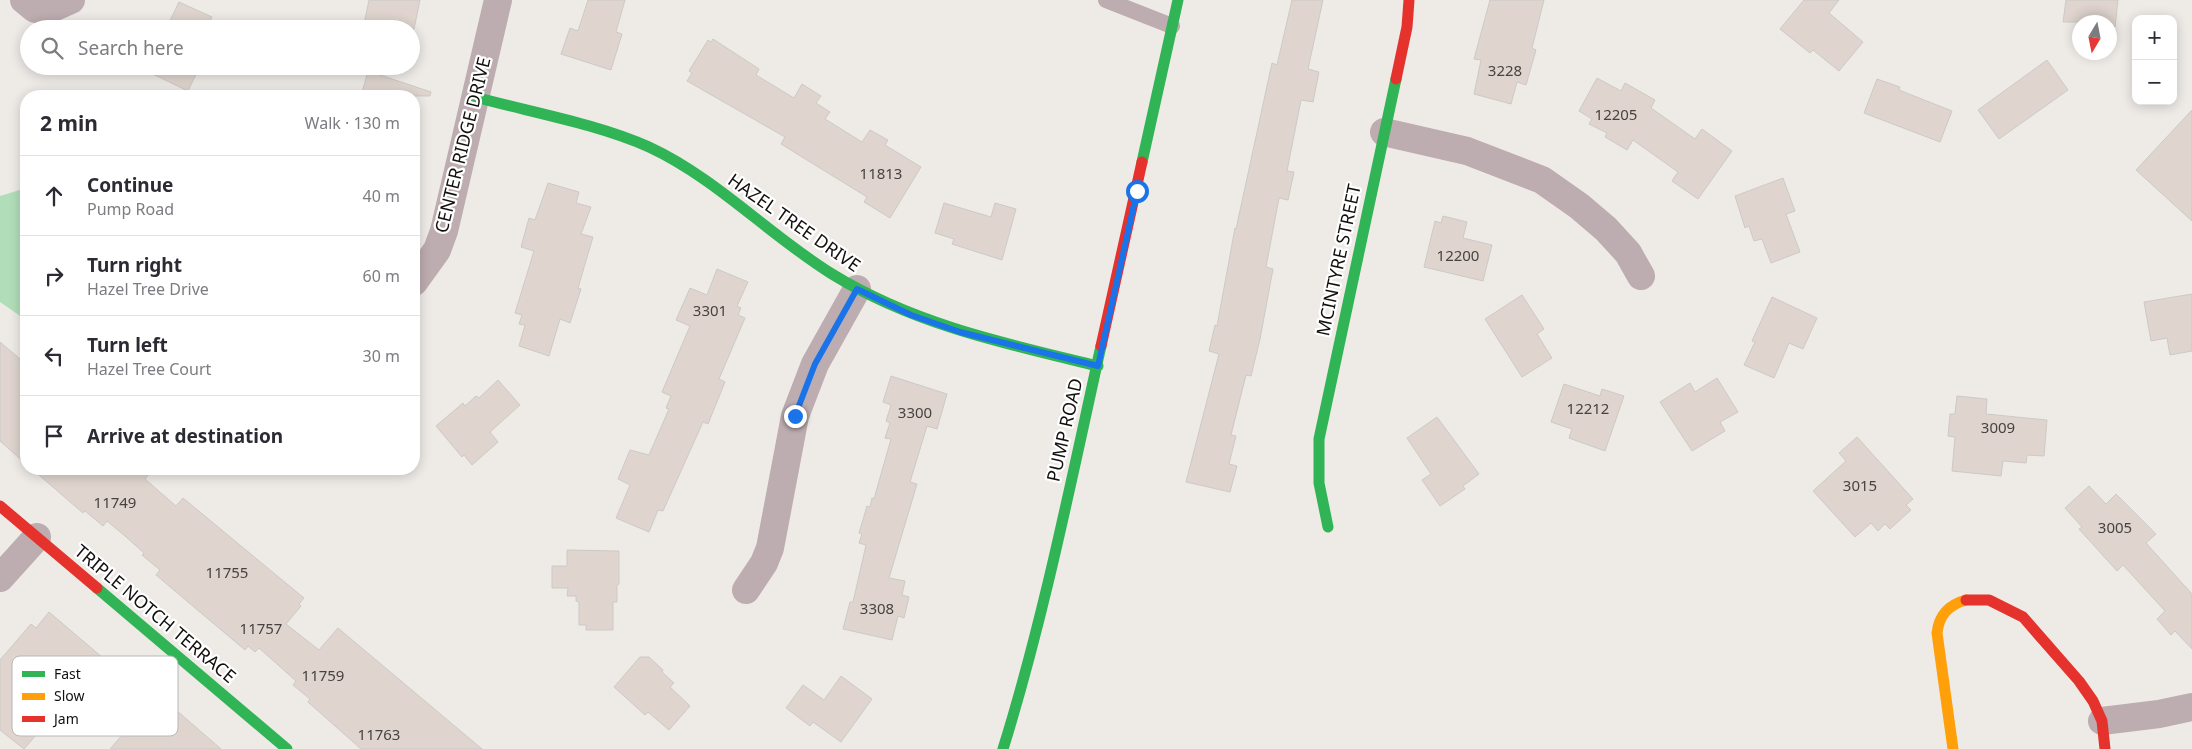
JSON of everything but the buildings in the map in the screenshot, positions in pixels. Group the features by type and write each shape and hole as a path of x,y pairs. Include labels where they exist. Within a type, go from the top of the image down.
{"street":[{"path":"24,0 35,9 53,8 71,0"},
{"name":"CENTER RIDGE DRIVE","path":"420,274 437,250 444,231 498,0"},
{"name":"PUMP ROAD","path":"1003,749 1040,610 1098,366 1178,0"},
{"name":"MCINTYRE STREET","path":"1328,527 1319,488 1317,461 1319,439 1407,27 1409,0"},
{"name":"HAZEL TREE DRIVE","path":"475,97 613,134 657,151 694,172 817,263 857,289 911,315 960,332 1098,366"},
{"path":"1384,132 1467,151 1542,180 1573,201 1606,230 1628,253 1642,276"},
{"path":"746,590 764,563 770,548 795,416 815,364 857,289"},
{"name":"TRIPLE NOTCH TERRACE","path":"0,506 177,656"},
{"path":"0,578 37,537"},
{"path":"1953,749 1938,621 1945,610 1956,603 1971,599 1989,600 2023,617 2093,701 2102,721 2105,749"},
{"name":"TRIPLE NOTCH TERRACE","path":"178,657 287,749"},
{"path":"2102,721 2159,714 2192,706"}],"lane":[{"path":"1106,0 1172,26"}],"green space":[{"path":"20,190 20,316 0,302 0,196"}],"traffic: fast":[{"path":"1142,162 1178,0"},
{"path":"1328,527 1319,483 1319,439 1396,79"},
{"path":"475,97 586,125 649,147 697,174 786,242 832,274 895,306 961,330 1098,366"},
{"path":"1003,749 1044,599 1101,346"},
{"path":"97,588 177,656"},
{"path":"178,657 287,749"}],"traffic: slow":[{"path":"1953,749 1937,633 1942,616 1949,608 1966,600"}],"traffic: jam":[{"path":"1396,79 1407,27 1409,0"},
{"path":"1101,346 1142,162"},
{"path":"0,506 97,588"},
{"path":"1966,600 1989,600 2023,617 2079,681 2093,701 2102,721 2105,749"}],"route":[{"path":"795,416 815,364 857,289 911,315 960,332 1098,366 1137,191"}]}
